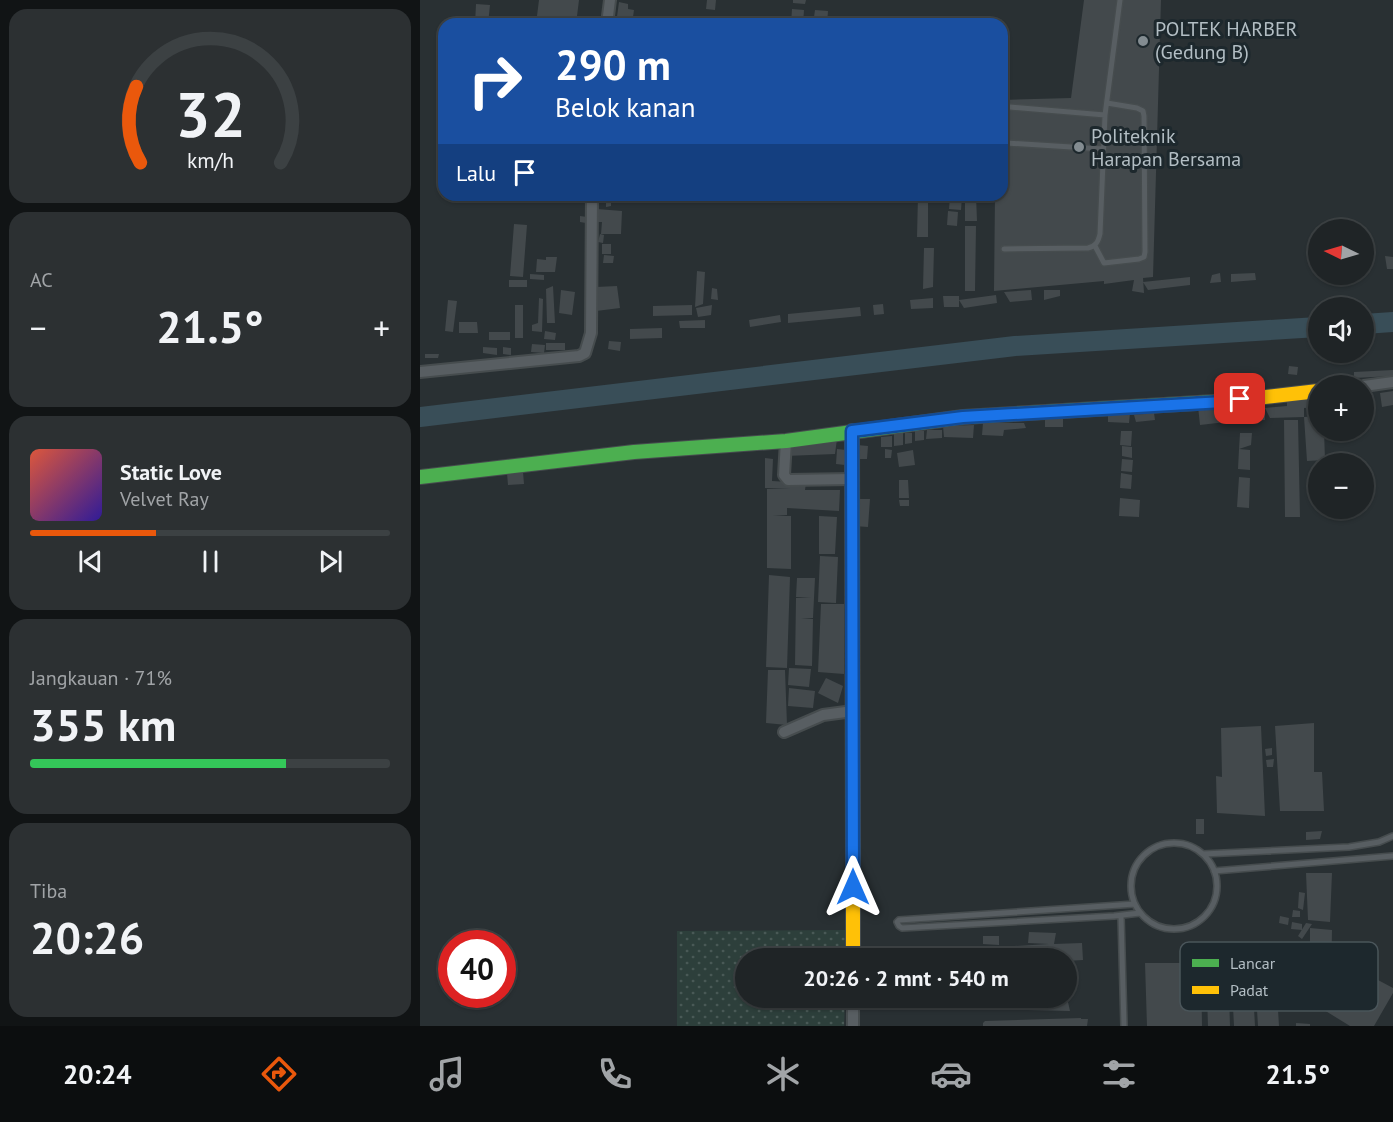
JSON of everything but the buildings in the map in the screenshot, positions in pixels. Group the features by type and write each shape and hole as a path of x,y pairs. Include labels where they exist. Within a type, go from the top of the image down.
{"street":[{"path":"608,18 610,0"},
{"path":"420,372 579,356 585,353 591,333 592,201"},
{"path":"1374,385 1393,382"},
{"path":"420,477 634,452 786,441 963,417 1223,402 1308,392"},
{"path":"852,431 853,948"},
{"path":"786,441 784,475 788,480 852,479"},
{"path":"784,732 823,715 853,711"},
{"path":"853,1008 853,1026"}],"lane":[{"path":"1095,246 1100,234 1105,115 1120,0"},
{"path":"1095,246 1104,263 1139,260 1145,252 1143,111 1107,103"},
{"path":"1010,107 1105,115"},
{"path":"1008,143 1103,149"},
{"path":"1004,249 1095,246"},
{"path":"1203,854 1342,847 1379,842 1393,836"},
{"path":"1175,843 1195,848 1203,854 1214,872 1217,892 1209,911 1193,925 1184,928 1163,928 1153,924 1140,913 1131,891 1131,880 1134,870 1146,853 1164,844 1175,843"},
{"path":"1341,860 1342,847"},
{"path":"1214,872 1393,856"},
{"path":"1135,904 899,920 897,922 902,928 1140,913"},
{"path":"1121,916 1124,1026"}],"green space":[{"path":"848,930 847,948 735,948 735,1008 845,1008 844,1026 677,1026 677,931"}],"waterway":[{"path":"1374,323 1393,322"},
{"path":"420,417 1015,346 1308,328"}],"traffic: fast":[{"path":"420,477 634,452 786,441 963,417 1231,401"},
{"path":"852,431 853,865"}],"traffic: slow":[{"path":"1231,401 1308,392"},
{"path":"853,865 853,948"}],"place":[{"name":"POLTEK HARBER (Gedung B)","path":"1143,41"},
{"name":"Politeknik Harapan Bersama","path":"1079,147"}],"route":[{"path":"853,887 852,431 963,417 1223,402 1240,399"}]}
